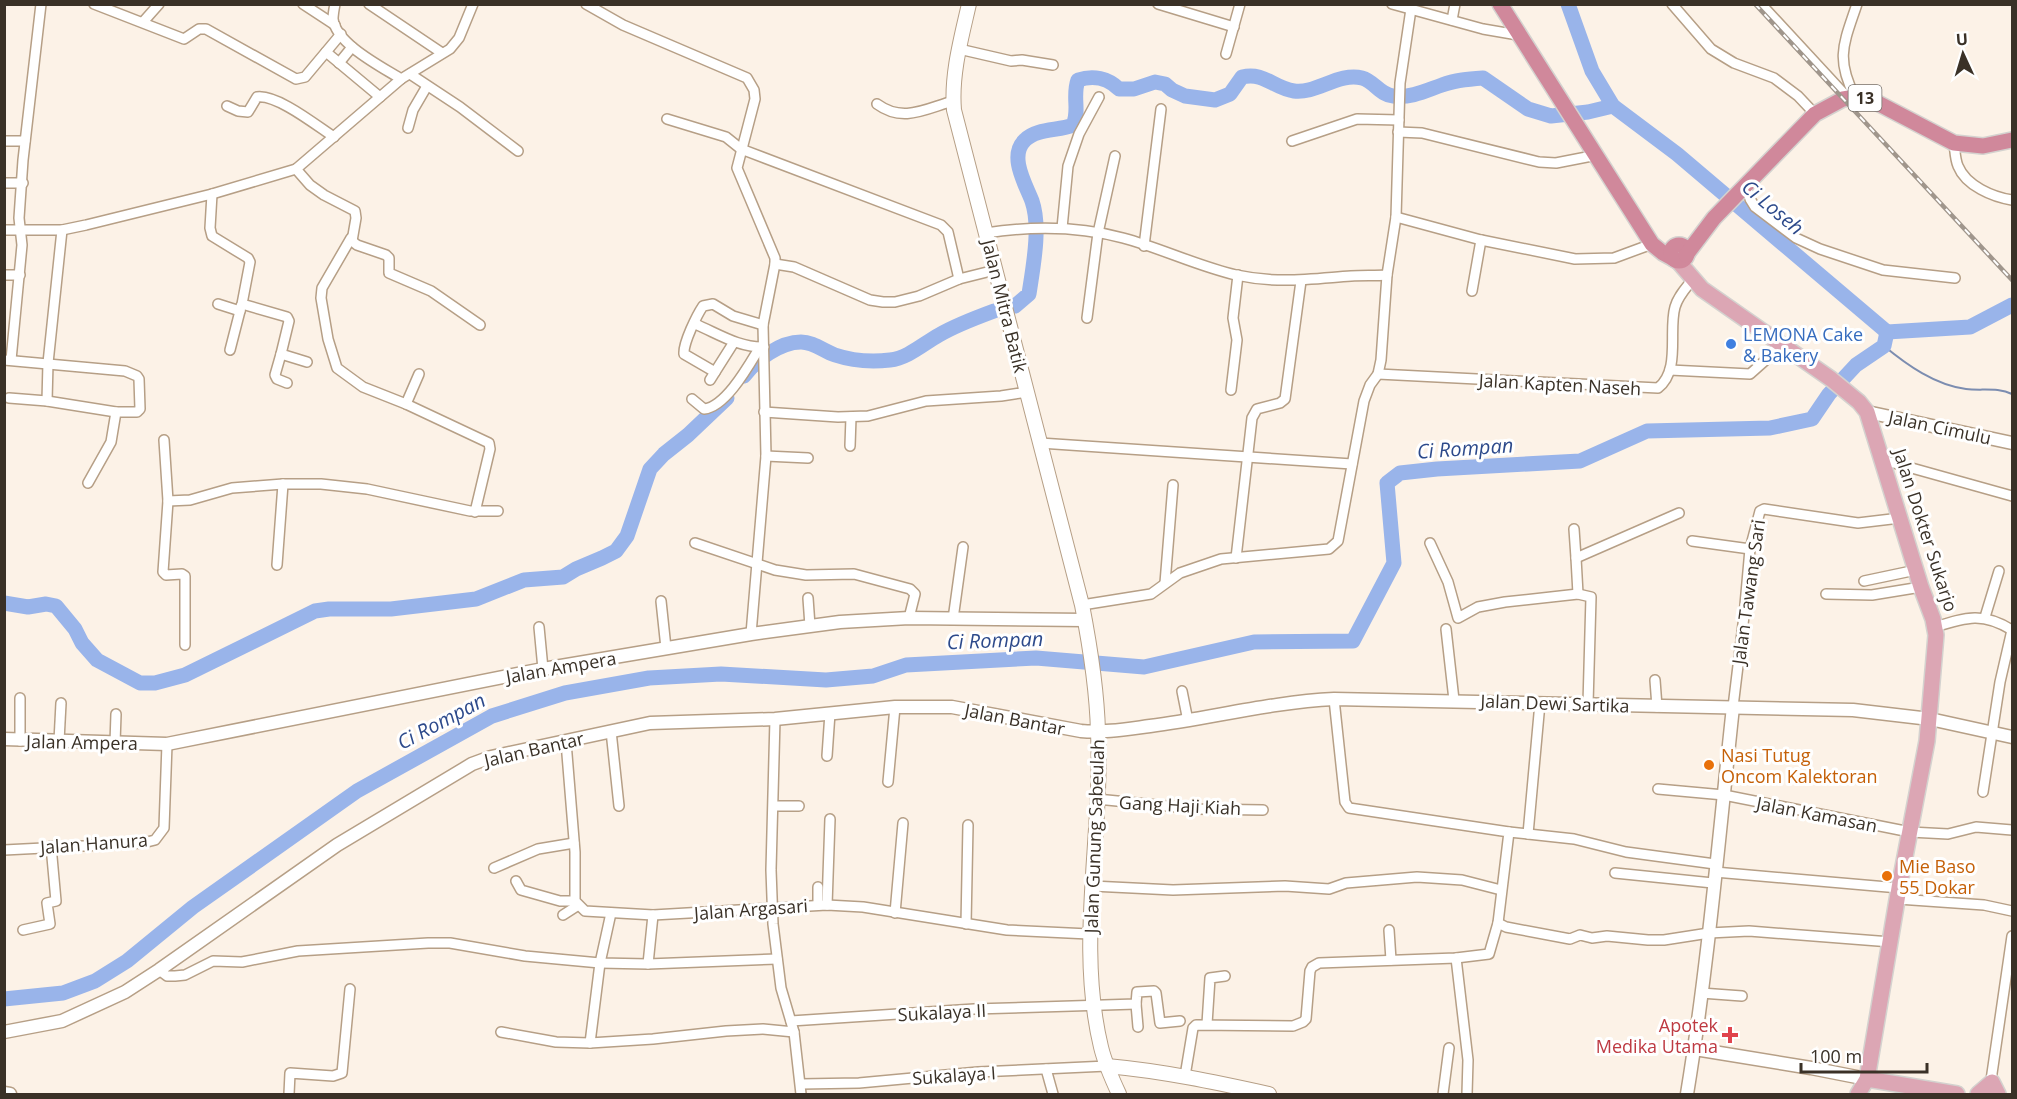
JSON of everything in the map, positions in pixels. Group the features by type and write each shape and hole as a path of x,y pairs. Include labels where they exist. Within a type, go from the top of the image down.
{"highway":[{"path":"1500,4 1652,244 1679,254"},
{"name":"13","path":"1679,254 1815,114 1834,102 1851,97 1873,100 1954,143 1983,146 2013,140"}],"main road":[{"name":"Jalan Mitra Batik","path":"969,4 959,49 953,101 956,121 1082,605"},
{"name":"Jalan Dokter Sukarjo","path":"1679,254 1697,284 1831,379 1867,412 1935,627 1930,719 1867,1079 1858,1095"},
{"name":"Jalan Gunung Sabeulah","path":"1082,605 1090,653 1098,733 1097,800 1089,934 1093,1007 1107,1066 1119,1095"},
{"path":"1107,1066 1185,1076 1260,1094"},
{"path":"1867,1079 1957,1095"},
{"path":"1978,1095 1993,1090"}],"street":[{"path":"9,398 116,411 137,412 140,409 139,379 125,371 8,360 20,275 19,218 25,141 41,4"},
{"path":"94,4 184,39 199,29 206,29 296,79 305,77 341,34"},
{"path":"143,22 159,4"},
{"path":"303,4 335,25"},
{"path":"334,4 335,25 352,47 427,86 460,107 518,152"},
{"path":"369,4 442,53"},
{"path":"4,230 62,230 212,194 296,170 380,97 450,49 459,38 473,4"},
{"path":"586,4 623,24 747,78 754,90 755,99 737,164 738,172 775,258 775,264 763,326 766,456 751,634"},
{"path":"1158,4 1234,27"},
{"path":"1226,54 1240,4"},
{"path":"1392,4 1483,29 1518,34"},
{"path":"1452,20 1455,4"},
{"path":"1672,4 1711,49 1728,60 1780,82 1798,96 1815,114"},
{"path":"1761,4 1851,97"},
{"path":"1851,97 1842,56 1857,4"},
{"path":"1082,605 1151,594 1186,570 1216,560 1329,549 1341,537 1364,401 1370,385 1378,374 1396,217 1400,83 1411,9"},
{"path":"339,63 352,47"},
{"path":"959,49 1011,62 1022,60 1053,65"},
{"path":"326,52 380,97"},
{"path":"408,128 413,110 427,86"},
{"path":"227,106 248,112 257,97 265,97 280,103 334,137"},
{"path":"1062,228 1065,186 1071,158 1080,134 1099,97"},
{"path":"877,104 890,112 904,114 953,101"},
{"path":"1144,246 1161,109"},
{"path":"667,119 726,137 741,149 941,225 948,232 959,279"},
{"path":"1292,141 1357,119 1399,120"},
{"path":"1398,132 1422,134 1539,162 1564,162 1597,155"},
{"path":"4,141 25,141"},
{"path":"1954,143 1957,164 1963,175 1989,194 2013,200"},
{"path":"1087,318 1098,234 1115,156"},
{"path":"296,170 310,185 324,195 355,211 356,218 351,238 322,288 328,339 338,368 363,387 406,404 489,443 490,449 475,512"},
{"path":"4,183 23,183"},
{"path":"1744,188 1755,207 1796,238 1820,249 1883,270 1954,278"},
{"path":"212,194 211,234 250,262 230,350"},
{"path":"1396,217 1481,240 1556,256 1593,260 1614,258 1652,244"},
{"path":"986,234 1029,227 1062,228 1122,238 1204,267 1238,275 1301,281 1388,275"},
{"path":"47,401 48,363 62,230"},
{"path":"351,238 357,244 386,255 389,258 389,273 431,291 480,325"},
{"path":"1472,291 1481,240"},
{"path":"775,264 794,267 870,300 883,302 895,302 919,296 959,279 995,270"},
{"path":"4,275 20,275"},
{"path":"1231,390 1237,340 1233,318 1238,275"},
{"path":"1236,558 1253,413 1257,409 1280,403 1285,399 1301,281"},
{"path":"1697,284 1679,297 1674,311 1670,370 1750,374 1768,358 1780,343"},
{"path":"218,304 287,317 289,321 275,375 277,379 286,383"},
{"path":"734,342 713,376 684,354 686,341 703,306 713,304 733,316 763,326"},
{"path":"4,315 15,315"},
{"path":"695,324 763,353"},
{"path":"692,399 704,409 710,408 730,392 763,353"},
{"path":"281,354 307,362"},
{"name":"Jalan Kapten Naseh","path":"1378,374 1655,388 1664,384 1670,370"},
{"path":"406,404 419,374"},
{"path":"764,412 868,416 926,401 1027,392"},
{"path":"88,483 111,442 116,411"},
{"name":"Jalan Cimulu","path":"1867,412 2013,443"},
{"path":"850,417 850,446"},
{"path":"164,440 168,501 163,572 166,575 186,576 185,645"},
{"path":"1041,443 1352,464"},
{"path":"766,456 808,458"},
{"path":"1883,460 2013,496"},
{"path":"277,565 283,484"},
{"path":"168,501 190,500 232,488 321,484 367,489 475,512 498,511"},
{"path":"1165,583 1173,486"},
{"name":"Jalan Tawang Sari","path":"1733,707 1750,549 1757,515 1760,511 1858,523 1900,518"},
{"path":"1576,558 1679,513"},
{"path":"1574,529 1578,594"},
{"path":"1692,541 1750,549"},
{"path":"695,543 775,570 806,575 854,573 910,589 915,594 909,618"},
{"path":"1430,543 1448,582 1458,618 1484,606 1578,594 1592,598 1588,704"},
{"path":"953,619 963,547"},
{"path":"1864,580 1916,570"},
{"path":"1985,617 1999,571"},
{"path":"1826,594 1872,595 1921,586"},
{"path":"808,598 810,626"},
{"path":"661,601 666,648"},
{"path":"1935,627 1969,618 1985,617 2001,622 2012,630 2000,682 1983,792"},
{"name":"Jalan Ampera","path":"4,740 167,744 543,669 751,634 840,622 909,618 1085,620"},
{"path":"539,627 543,669"},
{"path":"1446,629 1454,700"},
{"path":"1655,680 1657,707"},
{"path":"1182,691 1188,721"},
{"path":"20,698 20,741"},
{"path":"1334,699 1345,802 1348,808 1509,832 1574,838 1714,873"},
{"name":"Jalan Dewi Sartika","path":"1098,733 1188,721 1302,700 1334,699 1853,710 1930,719 2013,737"},
{"path":"59,741 61,703"},
{"path":"1528,834 1540,703"},
{"path":"888,782 896,707"},
{"name":"Jalan Bantar","path":"4,1032 62,1021 125,992 336,845 457,772 491,757 650,723 775,719 896,707 952,707 1098,733"},
{"path":"1687,1095 1709,933 1733,707"},
{"path":"827,756 830,713"},
{"path":"115,743 116,714"},
{"path":"775,719 772,773 773,924 781,988 794,1032 801,1095"},
{"path":"611,731 619,806"},
{"path":"563,915 576,904 566,742"},
{"name":"Jalan Hanura","path":"4,850 142,843 155,840 164,828 167,744"},
{"name":"Jalan Kamasan","path":"1658,789 1724,795 1910,832 1948,834 1976,827 2013,830"},
{"name":"Gang Haji Kiah","path":"1097,800 1197,809 1263,810"},
{"path":"774,806 799,806"},
{"path":"822,905 830,819"},
{"path":"895,913 903,823"},
{"path":"966,924 968,825"},
{"path":"1185,1076 1193,1028 1197,1025 1298,1024 1306,1019 1312,967 1319,963 1456,958 1490,954 1498,924 1509,832"},
{"path":"494,868 538,849 574,843"},
{"path":"23,930 50,924 47,903 56,901 51,846"},
{"path":"1615,873 1714,873 1899,894 2013,911"},
{"path":"1092,886 1173,890 1286,886 1332,888 1346,883 1417,877 1462,880 1501,890"},
{"name":"Jalan Argasari","path":"516,881 521,890 576,904 585,912 653,915 822,905 863,907 1007,930 1089,934"},
{"path":"818,888 822,905"},
{"path":"590,1043 600,963 611,913"},
{"path":"648,964 653,915"},
{"path":"1498,924 1569,939 1580,935 1592,938 1607,936 1664,940 1709,933 1749,931 1891,942"},
{"path":"1389,930 1391,960"},
{"path":"1993,1090 2013,936"},
{"path":"159,970 166,976 185,975 213,961 242,962 298,951 428,943 450,943 525,956 600,963 648,964 777,959"},
{"path":"1456,958 1468,1060 1467,1095"},
{"path":"1207,1024 1210,978 1225,976"},
{"path":"289,1095 290,1073 333,1076 342,1073 350,989"},
{"path":"1138,1027 1137,992 1155,992 1160,1023 1180,1021"},
{"path":"1701,993 1742,996"},
{"name":"Sukalaya II","path":"791,1021 974,1009 1136,1004"},
{"path":"501,1032 556,1042 590,1043 763,1029 794,1032"},
{"path":"1443,1095 1449,1048"},
{"path":"1695,1049 1867,1079"},
{"name":"Sukalaya I","path":"801,1084 859,1083 978,1072 1107,1066"},
{"path":"1046,1070 1053,1095"},
{"path":"4,1093 10,1095"}],"waterway":[{"name":"Ci Loseh","path":"1568,4 1592,71 1613,106 1677,154 1887,332 1970,327 2012,305"},
{"path":"1015,306 1029,294 1036,235 1035,211 1020,170 1018,154 1020,147 1030,136 1073,125 1078,80 1100,78 1119,89 1134,89 1155,82 1165,84 1185,96 1215,100 1230,94 1242,77 1250,76 1263,78 1294,91 1311,89 1345,78 1362,78 1384,93 1393,96 1418,94 1452,82 1483,78 1528,109 1551,116 1588,112 1613,106"},
{"path":"744,376 769,353 785,345 801,342 810,343 835,355 855,360 897,359 952,328 994,311"},
{"name":"Ci Rompan","path":"4,999 63,993 95,981 127,961 193,907 357,791 492,716 565,693 649,678 721,674 826,680 873,676 906,665 1036,658 1144,667 1254,642 1353,641 1394,563 1387,483 1400,473 1580,461 1647,431 1770,428 1812,419 1829,394 1856,365 1884,346 1887,332"},
{"path":"1884,346 1932,379 1955,387 1995,390 2012,394"},
{"path":"4,603 28,607 46,604 56,606 97,660 140,683 155,683 185,675 315,611 391,609 476,599 524,580 563,577 616,551 627,536 650,469 727,398"}],"railway":[{"path":"1755,4 2012,280"}],"place":[{"name":"LEMONA Cake & Bakery","path":"1731,344"},
{"name":"Nasi Tutug Oncom Kalektoran","path":"1709,765"},
{"name":"Mie Baso 55 Dokar","path":"1887,876"},
{"name":"Apotek Medika Utama","path":"1730,1035"}]}
